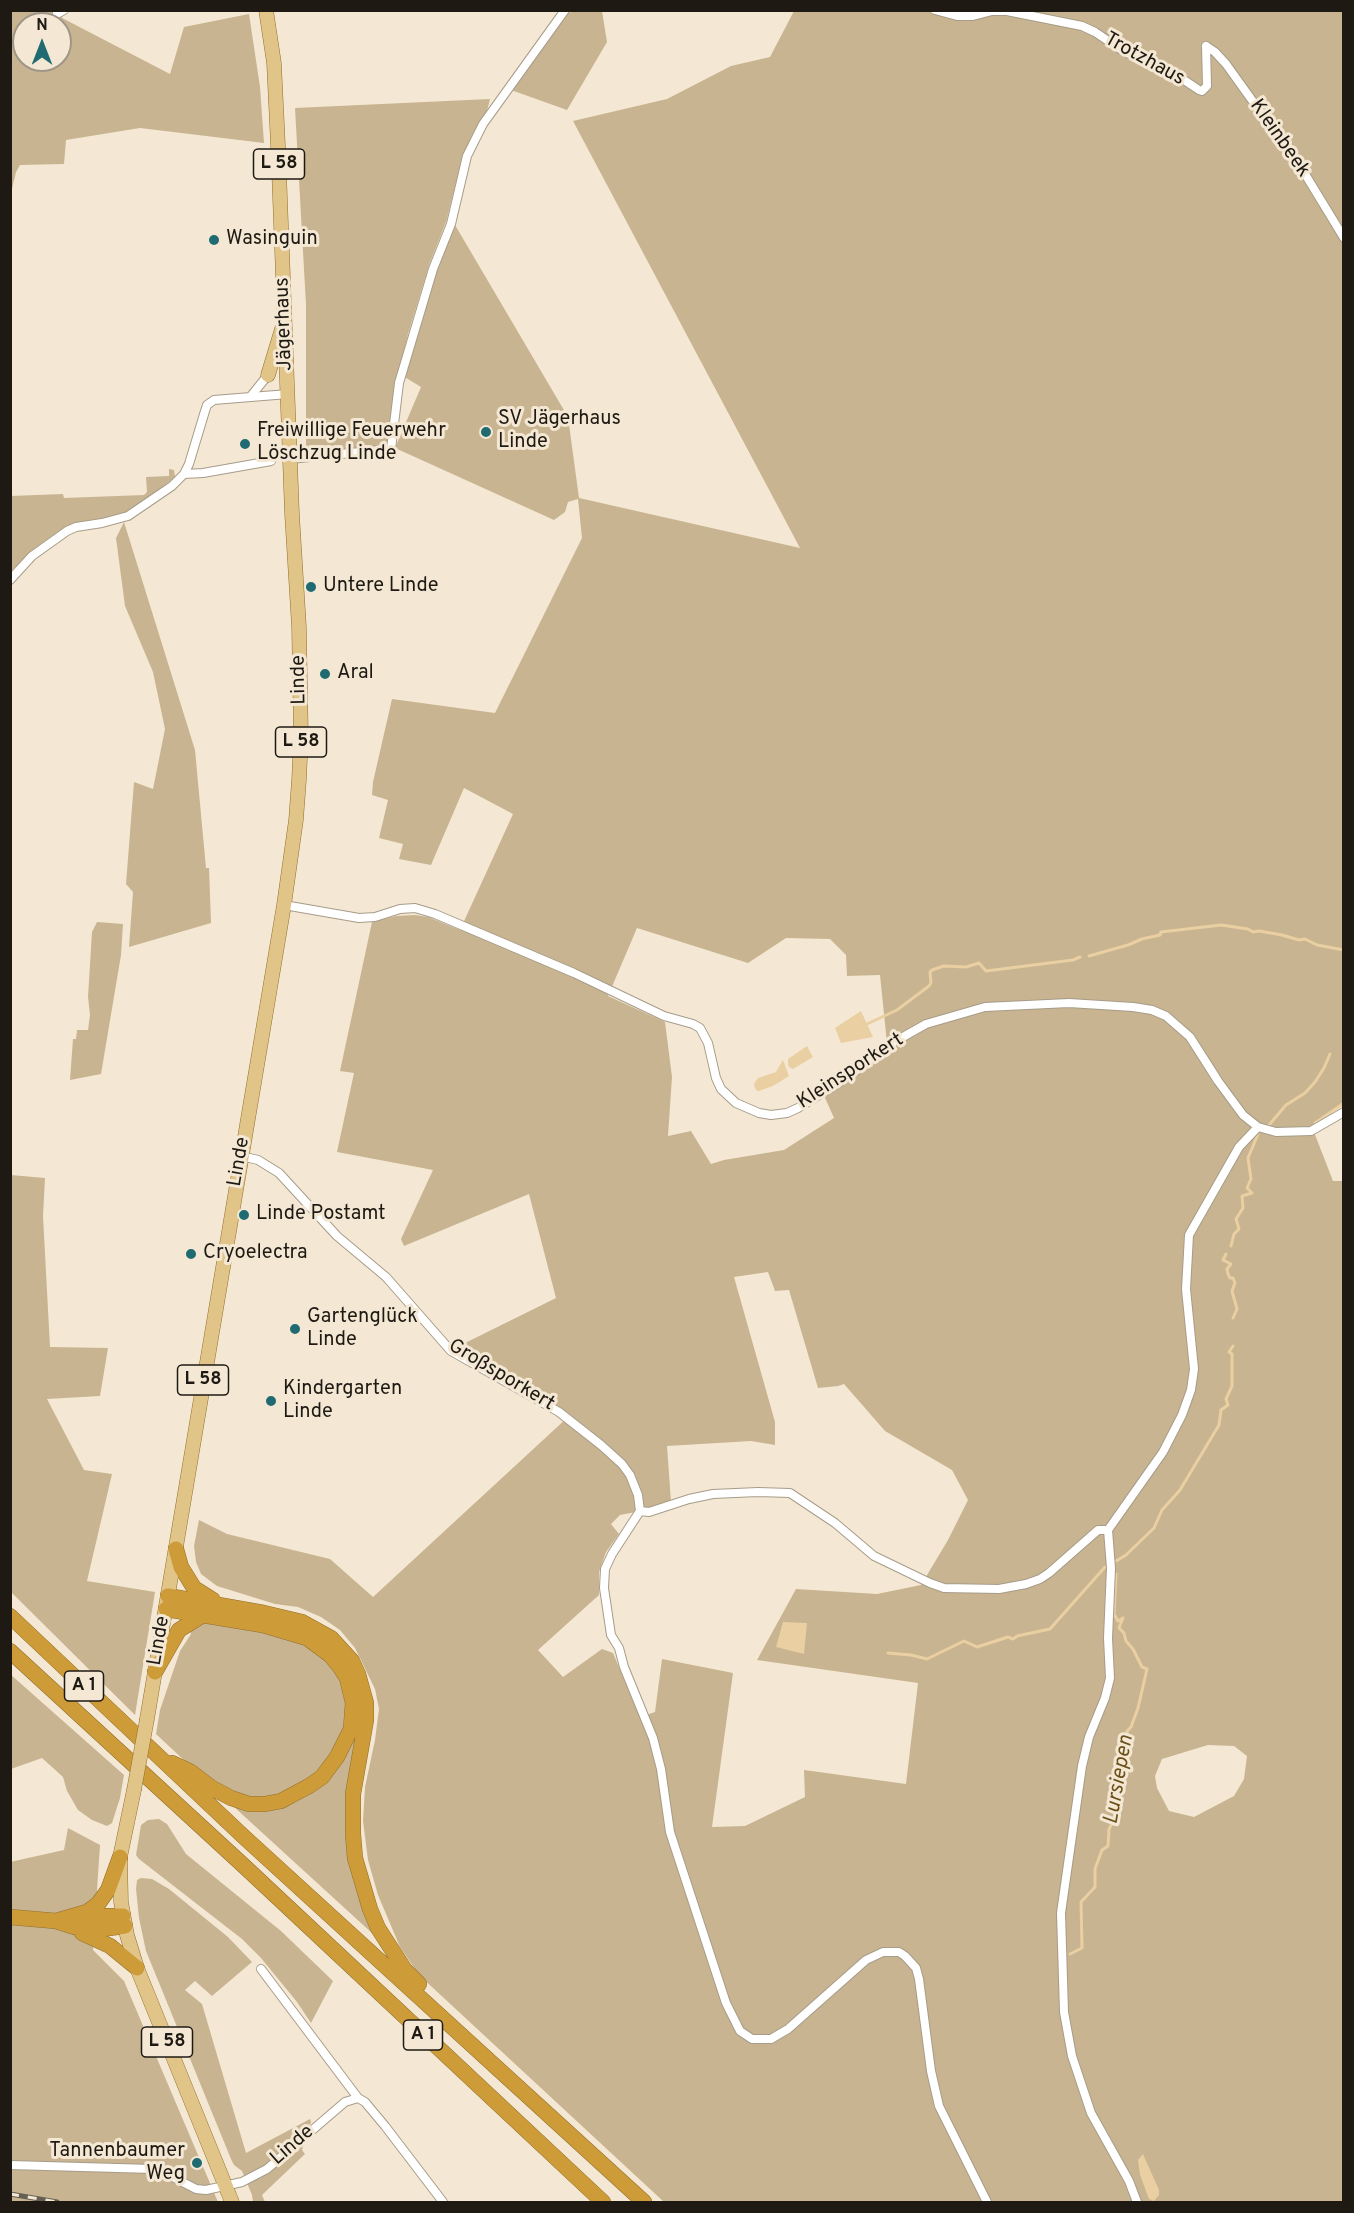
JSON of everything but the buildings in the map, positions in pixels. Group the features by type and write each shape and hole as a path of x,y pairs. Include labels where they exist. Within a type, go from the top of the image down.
{"highway":[{"path":"176,1549 181,1567 194,1588 218,1604"},
{"path":"167,1602 218,1604 302,1622 331,1638 352,1661 366,1703 366,1720 352,1811 355,1858 361,1883 370,1909 388,1946 405,1970 428,1993 454,2028"},
{"path":"158,1756 191,1772 212,1788 231,1798 249,1804 281,1801 296,1795 322,1777 338,1757 351,1730 353,1703 346,1678 330,1655 307,1638 286,1631 203,1615 167,1602"},
{"path":"155,1672 179,1630 203,1615"},
{"name":"A 1","path":"10,1616 158,1756 644,2202"},
{"name":"A 1","path":"10,1651 603,2202"},
{"path":"10,1665 49,1687"},
{"path":"75,1922 104,1897 120,1857"},
{"path":"10,1917 75,1922 124,1921"},
{"path":"75,1922 84,1934 110,1946 135,1963"}],"main road":[{"name":"Jägerhaus","path":"266,10 276,100 290,459"},
{"path":"268,375 285,321"},
{"name":"Linde","path":"135,1963 124,1921 120,1857 147,1719 176,1549 284,905 296,820 301,737 290,459"},
{"name":"L 58","path":"135,1963 232,2202"}],"street":[{"path":"290,459 391,449 399,383 433,269 451,224 467,156 483,124 565,10"},
{"name":"Trotzhaus","path":"935,10 957,16 973,16 1007,10 1082,26 1146,64 1178,76 1202,91 1207,86 1206,46"},
{"name":"Kleinbeek","path":"1206,46 1226,64 1305,174 1344,238"},
{"path":"251,396 268,375"},
{"path":"10,580 32,556 67,531 128,516 172,486 184,474 189,464 207,405 213,400 288,394"},
{"path":"184,474 203,474 271,461"},
{"name":"Kleinsporkert","path":"284,905 359,918 375,917 400,909 415,908 435,914 574,973 664,1016 693,1024 700,1028 708,1043 716,1078 721,1089 736,1103 759,1113 771,1115 787,1113 798,1108 848,1077 887,1046 926,1024 985,1007 1068,1003 1133,1007 1152,1010 1166,1016 1190,1037 1244,1115 1258,1128"},
{"path":"1137,2202 1087,2104 1072,2056 1064,2012 1060,1922 1082,1766 1089,1737 1105,1698 1110,1678 1108,1638 1111,1569 1108,1530 1163,1452 1182,1415 1191,1389 1194,1369 1186,1289 1189,1235 1239,1147 1258,1128 1276,1132 1311,1131 1344,1112"},
{"name":"Großsporkert","path":"241,1156 258,1160 279,1173 337,1236 386,1277 451,1351 559,1412 601,1445 622,1464 630,1475 638,1495 640,1510"},
{"path":"987,2202 939,2106 931,2071 920,1979 916,1968 905,1956 899,1952 883,1952 866,1960 788,2029 771,2039 752,2038 740,2031 726,2003 670,1832 661,1769 653,1738 624,1667 619,1648 611,1635 604,1588 605,1569 640,1510 649,1512 713,1494 790,1493 835,1523 874,1556 944,1588 1011,1588 1040,1579 1098,1530 1108,1530"},
{"path":"261,1969 358,2098 365,2102 385,2126 443,2202"},
{"name":"Linde","path":"224,2186 242,2182 267,2169 345,2102 358,2098"},
{"path":"10,2166 153,2169 196,2189 206,2190 224,2186"}],"shaded area":[{"path":"11,11 54,12 12,12 12,72 72,72 72,23 170,74 184,27 249,14 260,87 264,143 140,128 66,140 64,164 20,165 11,193"},
{"path":"602,11 607,42 567,110 511,90 568,13"},
{"path":"794,11 1343,11 1344,1103 1312,1127 1333,1181 1344,1181 1343,2202 664,2202 419,1975 400,1947 378,1895 368,1860 363,1821 365,1787 379,1709 375,1689 355,1648 340,1630 321,1617 298,1607 275,1604 217,1586 201,1574 196,1562 194,1546 199,1520 227,1534 330,1559 373,1597 568,1417 455,1348 556,1298 529,1194 404,1246 401,1239 433,1170 337,1152 354,1073 340,1071 372,922 396,916 415,915 428,917 460,930 513,814 464,788 431,865 399,859 403,844 379,838 388,800 372,795 392,699 495,713 582,538 578,499 568,502 565,512 554,520 395,448 421,387 403,376 437,270 455,225 568,417 579,498 800,548 573,121 667,99 731,66 770,57","holes":["637,928 748,963 786,938 830,939 846,955 847,976 880,975 887,1043 822,1091 834,1118 784,1150 711,1164 691,1131 668,1136 672,1077 665,1022 608,996","768,1272 775,1291 789,1290 818,1388 844,1384 885,1431 952,1470 968,1500 948,1540 921,1585 877,1594 796,1589 757,1660 918,1683 906,1784 804,1770 805,1797 745,1826 712,1827 733,1673 662,1659 655,1712 640,1717 613,1653 602,1649 563,1677 538,1650 599,1595 599,1572 606,1552 619,1534 611,1524 620,1515 657,1508 671,1502 667,1446 751,1441 775,1445 775,1422 734,1277","1208,1745 1234,1746 1247,1756 1244,1779 1234,1796 1194,1817 1169,1811 1157,1788 1155,1776 1162,1759"]},
{"path":"490,99 487,111 472,135 462,158 446,222 429,265 408,334 396,384 387,448 306,454 306,305 295,108"},
{"path":"169,469 174,470 175,477 141,504 123,514 76,523 62,529 35,548 11,571 11,496 63,494 64,498 144,495 147,492 146,477 169,476"},
{"path":"124,522 195,750 206,868 209,868 211,923 129,947 133,892 126,884 134,782 153,789 165,729 153,672 125,606 116,538"},
{"path":"97,922 123,924 121,955 101,1074 70,1080 73,1039 76,1039 77,1030 88,1030 92,932"},
{"path":"861,1011 873,1037 841,1043 835,1028"},
{"path":"807,1046 813,1057 793,1069 788,1066 788,1059"},
{"path":"783,1060 789,1076 773,1086 756,1090 754,1085 758,1078 776,1072"},
{"path":"11,1175 45,1178 43,1216 50,1347 108,1348 100,1396 47,1399 84,1470 112,1474 87,1581 155,1592 135,1715 11,1592"},
{"path":"185,1603 302,1626 332,1645 349,1666 359,1689 361,1704 359,1733 348,1802 350,1850 364,1905 385,1945 233,1806 261,1810 276,1809 296,1802 309,1795 335,1770 353,1739 356,1719 355,1690 346,1669 322,1642 299,1630 264,1621 185,1607"},
{"path":"214,1621 293,1639 322,1655 339,1675 347,1700 346,1728 334,1755 307,1782 273,1798 245,1798 203,1778 156,1734 160,1710 180,1651 191,1634 189,1628 196,1624"},
{"path":"783,1622 807,1623 804,1654 776,1647"},
{"path":"10,1674 124,1775 112,1823 107,1826 92,1820 78,1810 67,1791 63,1777 42,1758 11,1769"},
{"path":"159,1819 167,1824 186,1854 281,1931 333,1981 311,2023 261,1958 242,1939 136,1855 141,1825 148,1820"},
{"path":"68,1828 100,1845 93,1950 124,1981 218,2202 11,2202 10,1862 64,1850"},
{"path":"152,1879 169,1889 228,1937 252,1962 212,1996 195,1981 185,1990 202,2004 246,2153 310,2119 302,2150 305,2154 262,2195 265,2202 253,2202 242,2171 234,2165 231,2159 146,1951 136,1889 137,1880"},
{"path":"1143,2154 1159,2190 1159,2195 1154,2201 1149,2199 1140,2175 1138,2160"}],"waterway":[{"path":"1089,956 1160,935 1161,932 1221,925 1299,940 1305,939 1317,945 1344,950"},
{"path":"867,1024 897,1010 929,986 930,972 944,966 966,967 979,963 986,971 1073,960 1080,957"},
{"name":"Lursiepen","path":"1269,1125 1286,1105 1305,1093 1315,1082 1330,1054"},
{"path":"1315,1123 1344,1103"},
{"name":"Lursiepen","path":"1231,1246 1234,1234 1239,1229 1236,1219 1243,1208 1242,1196 1252,1193 1247,1188 1251,1179 1248,1158 1258,1134"},
{"name":"Lursiepen","path":"1226,1254 1223,1260 1231,1264 1227,1269 1228,1274 1235,1283 1232,1291 1237,1309 1233,1318"},
{"name":"Lursiepen","path":"1116,1561 1126,1555 1154,1528 1162,1510 1180,1490 1219,1425 1221,1410 1228,1405 1226,1399 1232,1386 1232,1354 1229,1352 1233,1346"},
{"path":"888,1653 927,1659 964,1641 977,1647 1008,1637 1013,1639 1017,1636 1050,1629 1105,1567"},
{"name":"Lursiepen","path":"1070,1954 1082,1948 1081,1902 1095,1887 1095,1869 1102,1850 1108,1846 1109,1829 1115,1819 1118,1793 1116,1791 1117,1774 1123,1761 1128,1738 1127,1731 1131,1727 1138,1708 1147,1669 1142,1667 1119,1628 1123,1618 1118,1621 1114,1614 1116,1574"}],"railway":[{"path":"10,2194 57,2202"}],"place":[{"name":"Wasinguin","path":"214,240"},
{"name":"SV Jägerhaus Linde","path":"486,432"},
{"name":"Freiwillige Feuerwehr Löschzug Linde","path":"245,444"},
{"name":"Untere Linde","path":"311,587"},
{"name":"Aral","path":"325,674"},
{"name":"Linde Postamt","path":"244,1215"},
{"name":"Cryoelectra","path":"191,1254"},
{"name":"Gartenglück Linde","path":"295,1329"},
{"name":"Kindergarten Linde","path":"271,1401"},
{"name":"Tannenbaumer Weg","path":"197,2163"}]}
